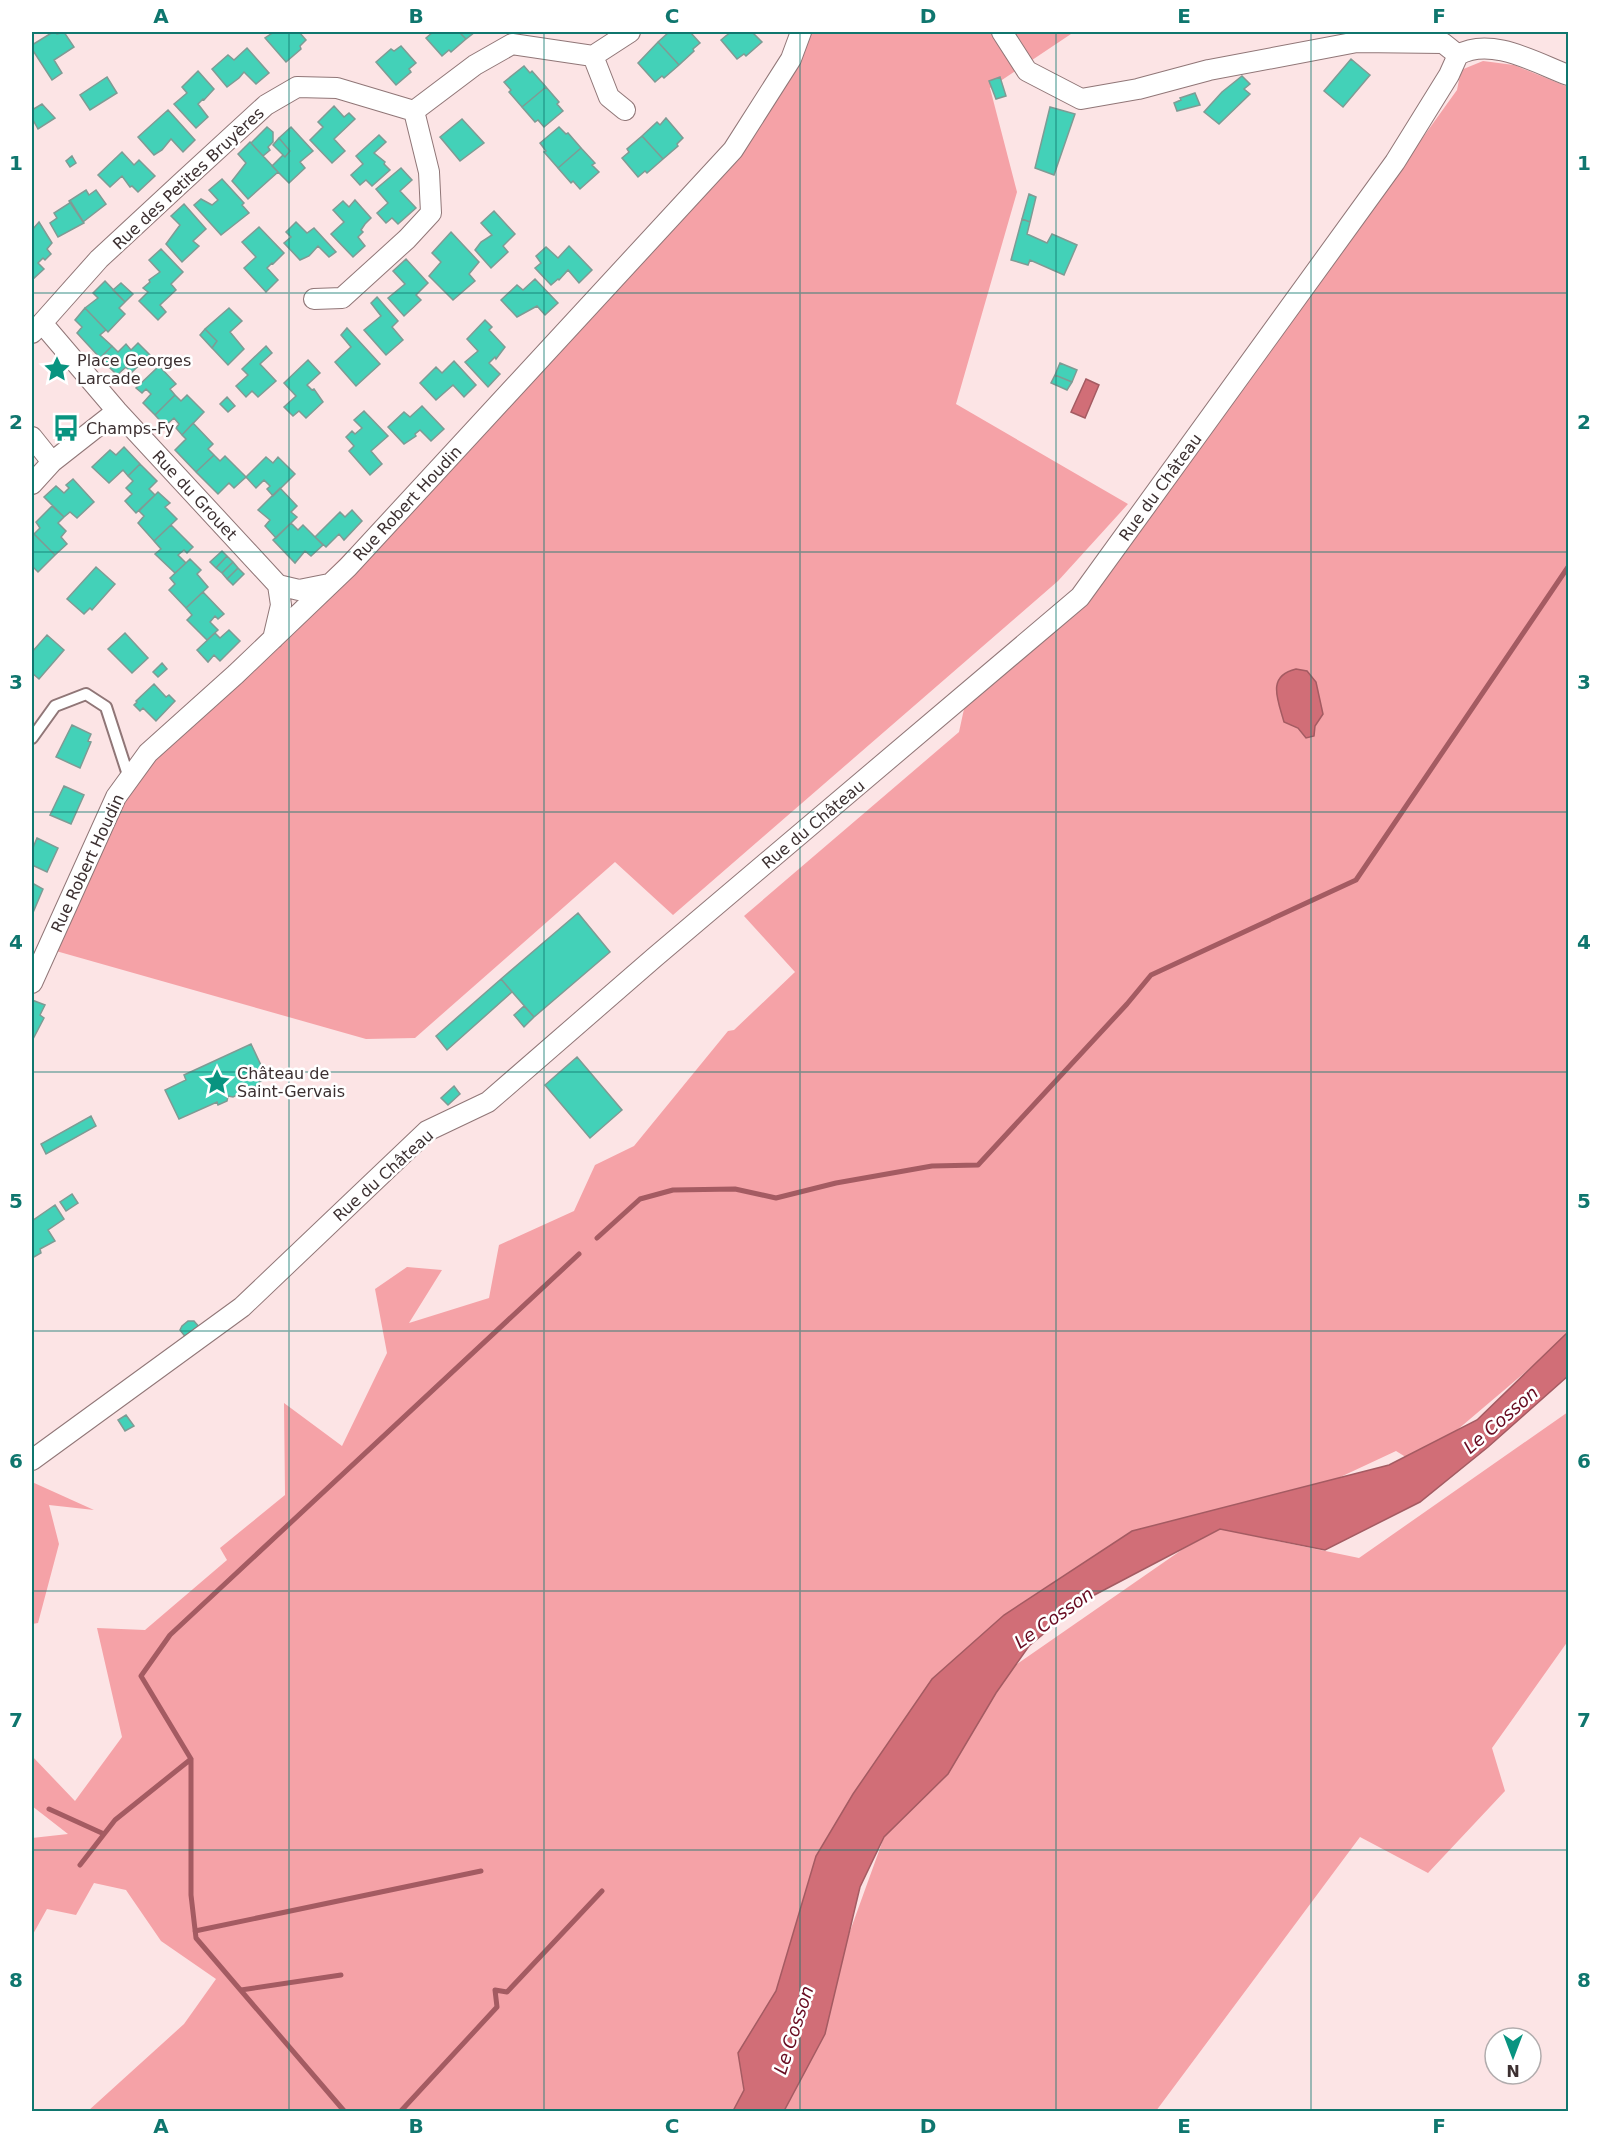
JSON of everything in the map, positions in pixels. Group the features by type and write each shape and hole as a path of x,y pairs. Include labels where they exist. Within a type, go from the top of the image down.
{"street":[{"path":"314,299 342,298 407,239 431,213 429,172 414,111 475,65 512,44 593,56 630,32"},
{"name":"Rue Robert Houdin","path":"32,983 116,797 148,753 236,674 348,567 733,150 791,59 801,32"},
{"path":"1002,32 1027,71 1081,99 1138,89 1209,70 1357,42 1443,44 1458,55 1468,49 1502,50 1569,75"},
{"name":"Rue du Château","path":"32,1460 243,1306 427,1131 488,1102 655,957 1080,597 1395,162 1449,75 1458,55"},
{"path":"593,56 609,97 625,110"},
{"name":"Rue des Petites Bruyères","path":"37,328 99,259 266,105 297,87 337,88 414,111"},
{"name":"Rue du Grouet","path":"37,328 278,585"},
{"path":"32,484 52,462 117,411"},
{"path":"32,437 52,462"},
{"path":"273,639 281,605 278,585 299,590 329,584"}],"lane":[{"path":"32,738 55,706 86,694 106,707 130,778"}],"shaded area":[{"path":"808,32 1074,32 990,88 1017,192 956,404 1128,504 1058,581 673,915 615,862 415,1038 366,1039 56,951 118,784 699,195"},
{"path":"1483,61 1514,65 1568,87 1568,1336 1417,1464 1396,1451 1304,1494 1132,1531 1013,1622 738,2053 744,2090 733,2111 88,2111 184,2024 216,1979 161,1941 126,1890 94,1883 76,1915 47,1909 32,1936 32,1838 68,1834 32,1806 32,1756 75,1801 122,1737 97,1628 145,1630 227,1560 220,1548 285,1495 284,1403 342,1446 387,1353 375,1289 407,1267 442,1270 409,1323 489,1298 499,1245 574,1211 595,1165 634,1146 728,1031 734,1030 795,972 744,916 959,732 964,709 1097,590 1457,90 1461,70"},
{"path":"1568,1412 1568,1641 1492,1748 1505,1791 1428,1873 1360,1837 1156,2111 775,2112 800,2070 884,1837 978,1691 1183,1549 1220,1529 1359,1558"},
{"path":"32,1482 94,1510 49,1505 59,1544 38,1623 32,1624"}],"water":[{"path":"1086,379 1099,385 1085,418 1071,412"},
{"path":"1296,669 1307,671 1316,682 1323,714 1315,726 1314,736 1306,738 1298,728 1284,722 1277,697 1277,683 1281,677"},
{"name":"Le Cosson","path":"1568,1332 1568,1376 1488,1447 1420,1502 1325,1550 1220,1529 1083,1601 1029,1646 996,1693 948,1774 884,1837 860,1887 825,2034 784,2111 733,2111 744,2090 738,2053 776,1991 816,1856 853,1794 932,1679 1004,1615 1132,1531 1389,1465 1477,1420"}],"building":[{"path":"53,32 57,34 64,32 74,47 54,60 62,73 52,80 32,49 32,45"},
{"path":"274,32 299,32 306,40 300,46 301,49 286,62 265,38"},
{"path":"433,32 459,32 466,39 451,52 449,50 442,56 426,38"},
{"path":"459,32 475,32 466,39"},
{"path":"669,32 690,32 700,43 679,65 658,42"},
{"path":"725,32 752,32 762,42 746,56 744,54 737,59 721,40 728,34"},
{"path":"658,42 679,65 664,78 662,76 655,82 638,63"},
{"path":"401,46 416,63 409,69 411,72 396,85 376,62 391,49 394,51"},
{"path":"247,48 269,73 256,84 244,72 227,87 212,69 228,55 234,60"},
{"path":"1351,59 1370,75 1343,107 1324,91"},
{"path":"524,66 530,73 532,71 546,87 522,107 504,82"},
{"path":"198,71 214,89 198,104 208,117 196,128 174,104 187,93 182,87"},
{"path":"1242,76 1250,84 1244,89 1250,94 1219,124 1204,112 1222,92"},
{"path":"107,77 117,93 90,110 80,95"},
{"path":"1000,77 1006,96 996,99 989,81"},
{"path":"546,87 559,102 557,104 563,111 544,127 538,120 535,122 522,107"},
{"path":"1195,93 1200,105 1177,111 1174,103 1181,100 1180,98"},
{"path":"42,104 55,118 38,129 32,118 32,110"},
{"path":"334,106 344,117 349,113 355,119 334,139 345,151 332,163 310,140 323,127 318,122"},
{"path":"1050,107 1075,114 1054,175 1035,168"},
{"path":"168,110 195,140 183,152 171,139 162,150 154,155 138,137"},
{"path":"666,118 683,138 677,144 678,146 663,159 642,136 657,122 660,125"},
{"path":"462,119 484,143 460,161 440,137"},
{"path":"267,127 273,132 273,142 268,147 270,150 263,156 251,143"},
{"path":"291,127 313,151 300,162 305,168 289,183 272,166 290,151 279,138"},
{"path":"559,127 566,134 568,133 581,148 558,168 544,152 546,151 540,143"},
{"path":"379,135 386,142 374,153 385,162 384,164 390,170 372,186 366,180 360,185 351,175 363,164 356,156"},
{"path":"642,136 663,159 647,173 645,171 638,177 622,158 629,152 627,149"},
{"path":"279,138 290,151 285,157 273,145"},
{"path":"250,142 278,172 248,199 232,181 246,163 238,154"},
{"path":"581,148 595,163 592,165 599,172 580,189 573,181 571,183 558,168"},
{"path":"122,152 134,165 139,160 155,176 138,192 132,186 130,187 122,176 110,187 98,175"},
{"path":"72,156 76,163 70,167 66,161"},
{"path":"401,168 412,180 400,191 416,208 398,224 392,218 386,223 377,213 388,203 376,189"},
{"path":"222,179 244,203 242,205 249,213 221,235 194,205 201,199 212,205 218,200 209,190"},
{"path":"86,190 89,195 96,190 106,204 83,222 69,201"},
{"path":"1029,194 1036,197 1030,222 1022,219"},
{"path":"355,200 371,218 358,237 365,246 353,257 331,234 344,222 333,210 343,201 349,207"},
{"path":"71,202 84,223 58,237 50,223 57,218 54,213"},
{"path":"184,204 206,229 193,241 199,246 182,262 166,244 180,225 171,216"},
{"path":"494,211 515,234 503,246 508,252 491,268 475,250 481,242 492,235 481,223"},
{"path":"1022,219 1030,222 1027,234 1047,243 1052,234 1077,245 1064,275 1030,260 1028,265 1011,260"},
{"path":"39,222 52,243 47,249 51,254 38,263 44,269 32,280 32,230"},
{"path":"296,222 307,233 314,228 336,252 329,257 318,246 309,256 300,260 284,243 291,237 286,232"},
{"path":"259,227 284,253 267,268 278,280 266,292 244,268 256,257 242,242"},
{"path":"451,232 479,262 469,274 475,281 453,300 429,276 441,262 432,253"},
{"path":"569,246 592,270 579,283 568,270 551,285 535,268 541,263 536,256 546,247 558,258"},
{"path":"161,249 183,272 171,284 176,290 160,305 166,312 158,320 139,301 148,292 143,288 160,272 149,260"},
{"path":"406,259 428,283 416,295 421,300 404,316 388,298 405,284 393,271"},
{"path":"535,279 558,303 545,315 537,306 517,317 501,300 517,285 523,290"},
{"path":"105,281 125,302 119,308 125,314 108,332 85,308 98,298 93,293"},
{"path":"121,283 133,294 125,302 113,290"},
{"path":"377,297 398,321 392,327 403,340 386,355 364,330 381,316 371,303"},
{"path":"85,308 106,330 100,335 112,346 100,358 77,333 82,327 75,320"},
{"path":"229,308 242,321 230,332 244,349 228,365 212,348 217,341 205,329"},
{"path":"485,320 492,327 489,330 505,347 496,359 495,357 489,363 500,374 488,387 465,362 478,351 467,339"},
{"path":"347,328 380,364 356,386 335,362 351,347 341,335"},
{"path":"205,329 217,341 212,348 200,335"},
{"path":"138,343 150,355 131,373 126,367 117,375 100,358 112,346 118,352 126,344 131,350"},
{"path":"266,346 272,353 260,364 276,381 258,397 252,391 246,397 236,386 248,375 242,369"},
{"path":"308,360 320,373 307,385 312,390 314,389 323,402 306,418 299,411 293,416 284,407 296,396 284,383"},
{"path":"454,361 476,385 464,397 453,385 436,400 420,383 436,367 442,373"},
{"path":"1060,363 1077,370 1072,382 1055,375"},
{"path":"159,366 176,384 170,389 175,395 155,415 143,403 151,394 146,389 142,393 136,388"},
{"path":"1055,375 1072,382 1067,390 1051,383"},
{"path":"175,395 181,401 187,395 204,412 182,435 176,428 179,424 174,418 165,426 155,415"},
{"path":"227,397 235,406 228,412 220,404"},
{"path":"422,406 444,429 431,441 420,430 415,434 416,436 404,444 388,427 404,412 410,417"},
{"path":"364,411 388,436 371,451 382,464 370,475 349,451 354,446 346,437 352,431 355,434 362,428 354,420"},
{"path":"193,423 213,444 208,449 214,455 196,472 175,450 186,439 182,435"},
{"path":"124,447 140,464 128,476 123,470 109,483 92,467 110,450 116,455"},
{"path":"214,455 220,461 225,456 246,477 234,488 229,483 218,494 196,472"},
{"path":"266,457 273,463 278,457 295,474 273,496 267,489 270,486 264,480 256,488 246,477"},
{"path":"140,464 157,481 149,489 155,495 136,513 125,501 132,494 126,488 133,481 128,476"},
{"path":"73,479 94,502 77,518 70,512 64,517 44,497 56,486 64,493 69,488 66,485"},
{"path":"280,488 297,506 291,512 297,517 276,538 265,526 270,520 258,510"},
{"path":"158,492 170,503 165,507 177,519 154,541 138,523 144,516 139,511"},
{"path":"52,506 64,517 58,523 66,531 61,537 67,544 55,555 34,534 40,528 36,522"},
{"path":"352,510 362,521 344,540 339,534 326,547 315,537 340,512 345,517"},
{"path":"291,523 298,530 303,525 323,545 311,556 305,551 295,563 273,540"},
{"path":"171,525 193,547 187,553 184,550 178,555 186,563 175,573 155,554 161,549 154,541"},
{"path":"34,534 55,555 38,572 32,566 32,536"},
{"path":"222,551 227,556 216,568 210,562"},
{"path":"227,556 233,562 222,573 216,568"},
{"path":"190,559 201,570 197,574 208,587 186,608 169,590 175,584 170,578"},
{"path":"233,562 238,568 227,579 222,573"},
{"path":"96,567 115,584 92,610 90,608 84,614 67,599"},
{"path":"238,568 244,574 233,585 227,579"},
{"path":"203,592 224,614 218,619 215,616 210,622 218,630 207,640 187,620 192,615 186,608"},
{"path":"229,630 240,641 220,661 214,655 208,662 197,650 215,633 220,638"},
{"path":"125,633 148,658 132,673 108,649"},
{"path":"47,635 64,650 39,679 32,673 32,652"},
{"path":"162,663 167,669 158,677 153,672"},
{"path":"154,684 166,697 169,695 175,701 156,721 143,708 140,711 134,705"},
{"path":"72,725 91,734 88,741 91,742 80,768 56,757"},
{"path":"64,786 84,795 71,824 50,815"},
{"path":"37,838 58,848 47,872 32,865 32,850"},
{"path":"32,883 43,889 32,915"},
{"path":"578,913 610,952 534,1017 501,979"},
{"path":"501,979 512,992 447,1050 436,1036"},
{"path":"32,1000 45,1005 40,1015 44,1018 32,1041"},
{"path":"524,1006 534,1017 524,1027 514,1015"},
{"path":"251,1044 267,1078 259,1082 260,1084 233,1097 228,1096 227,1101 218,1105 217,1102 179,1119 165,1090 186,1080 184,1075"},
{"path":"577,1057 622,1110 590,1138 545,1085"},
{"path":"454,1086 460,1094 448,1105 441,1098"},
{"path":"91,1116 96,1126 46,1154 41,1144"},
{"path":"72,1194 78,1203 66,1211 60,1202"},
{"path":"55,1205 64,1219 48,1230 55,1241 40,1249 41,1253 34,1257 32,1221"},
{"path":"188,1321 194,1321 201,1329 187,1339 180,1330"},
{"path":"126,1415 134,1426 125,1431 118,1420"}],"waterway":[{"path":"597,1238 640,1199 673,1190 735,1189 776,1198 836,1183 932,1166 978,1165 1151,975 1356,880 1568,567"},
{"path":"345,2112 196,1938 191,1895 191,1759 141,1676 170,1635 579,1254"},
{"path":"80,1865 115,1820 191,1759"},
{"path":"49,1809 104,1834"},
{"path":"195,1931 481,1871"},
{"path":"400,2112 497,2007 495,1990 507,1992 602,1891"},
{"path":"241,1990 341,1975"}],"place":[{"name":"Place Georges Larcade","path":"57,369"},
{"name":"Champs-Fy","path":"66,428"},
{"name":"Château de Saint-Gervais","path":"217,1082"}]}
